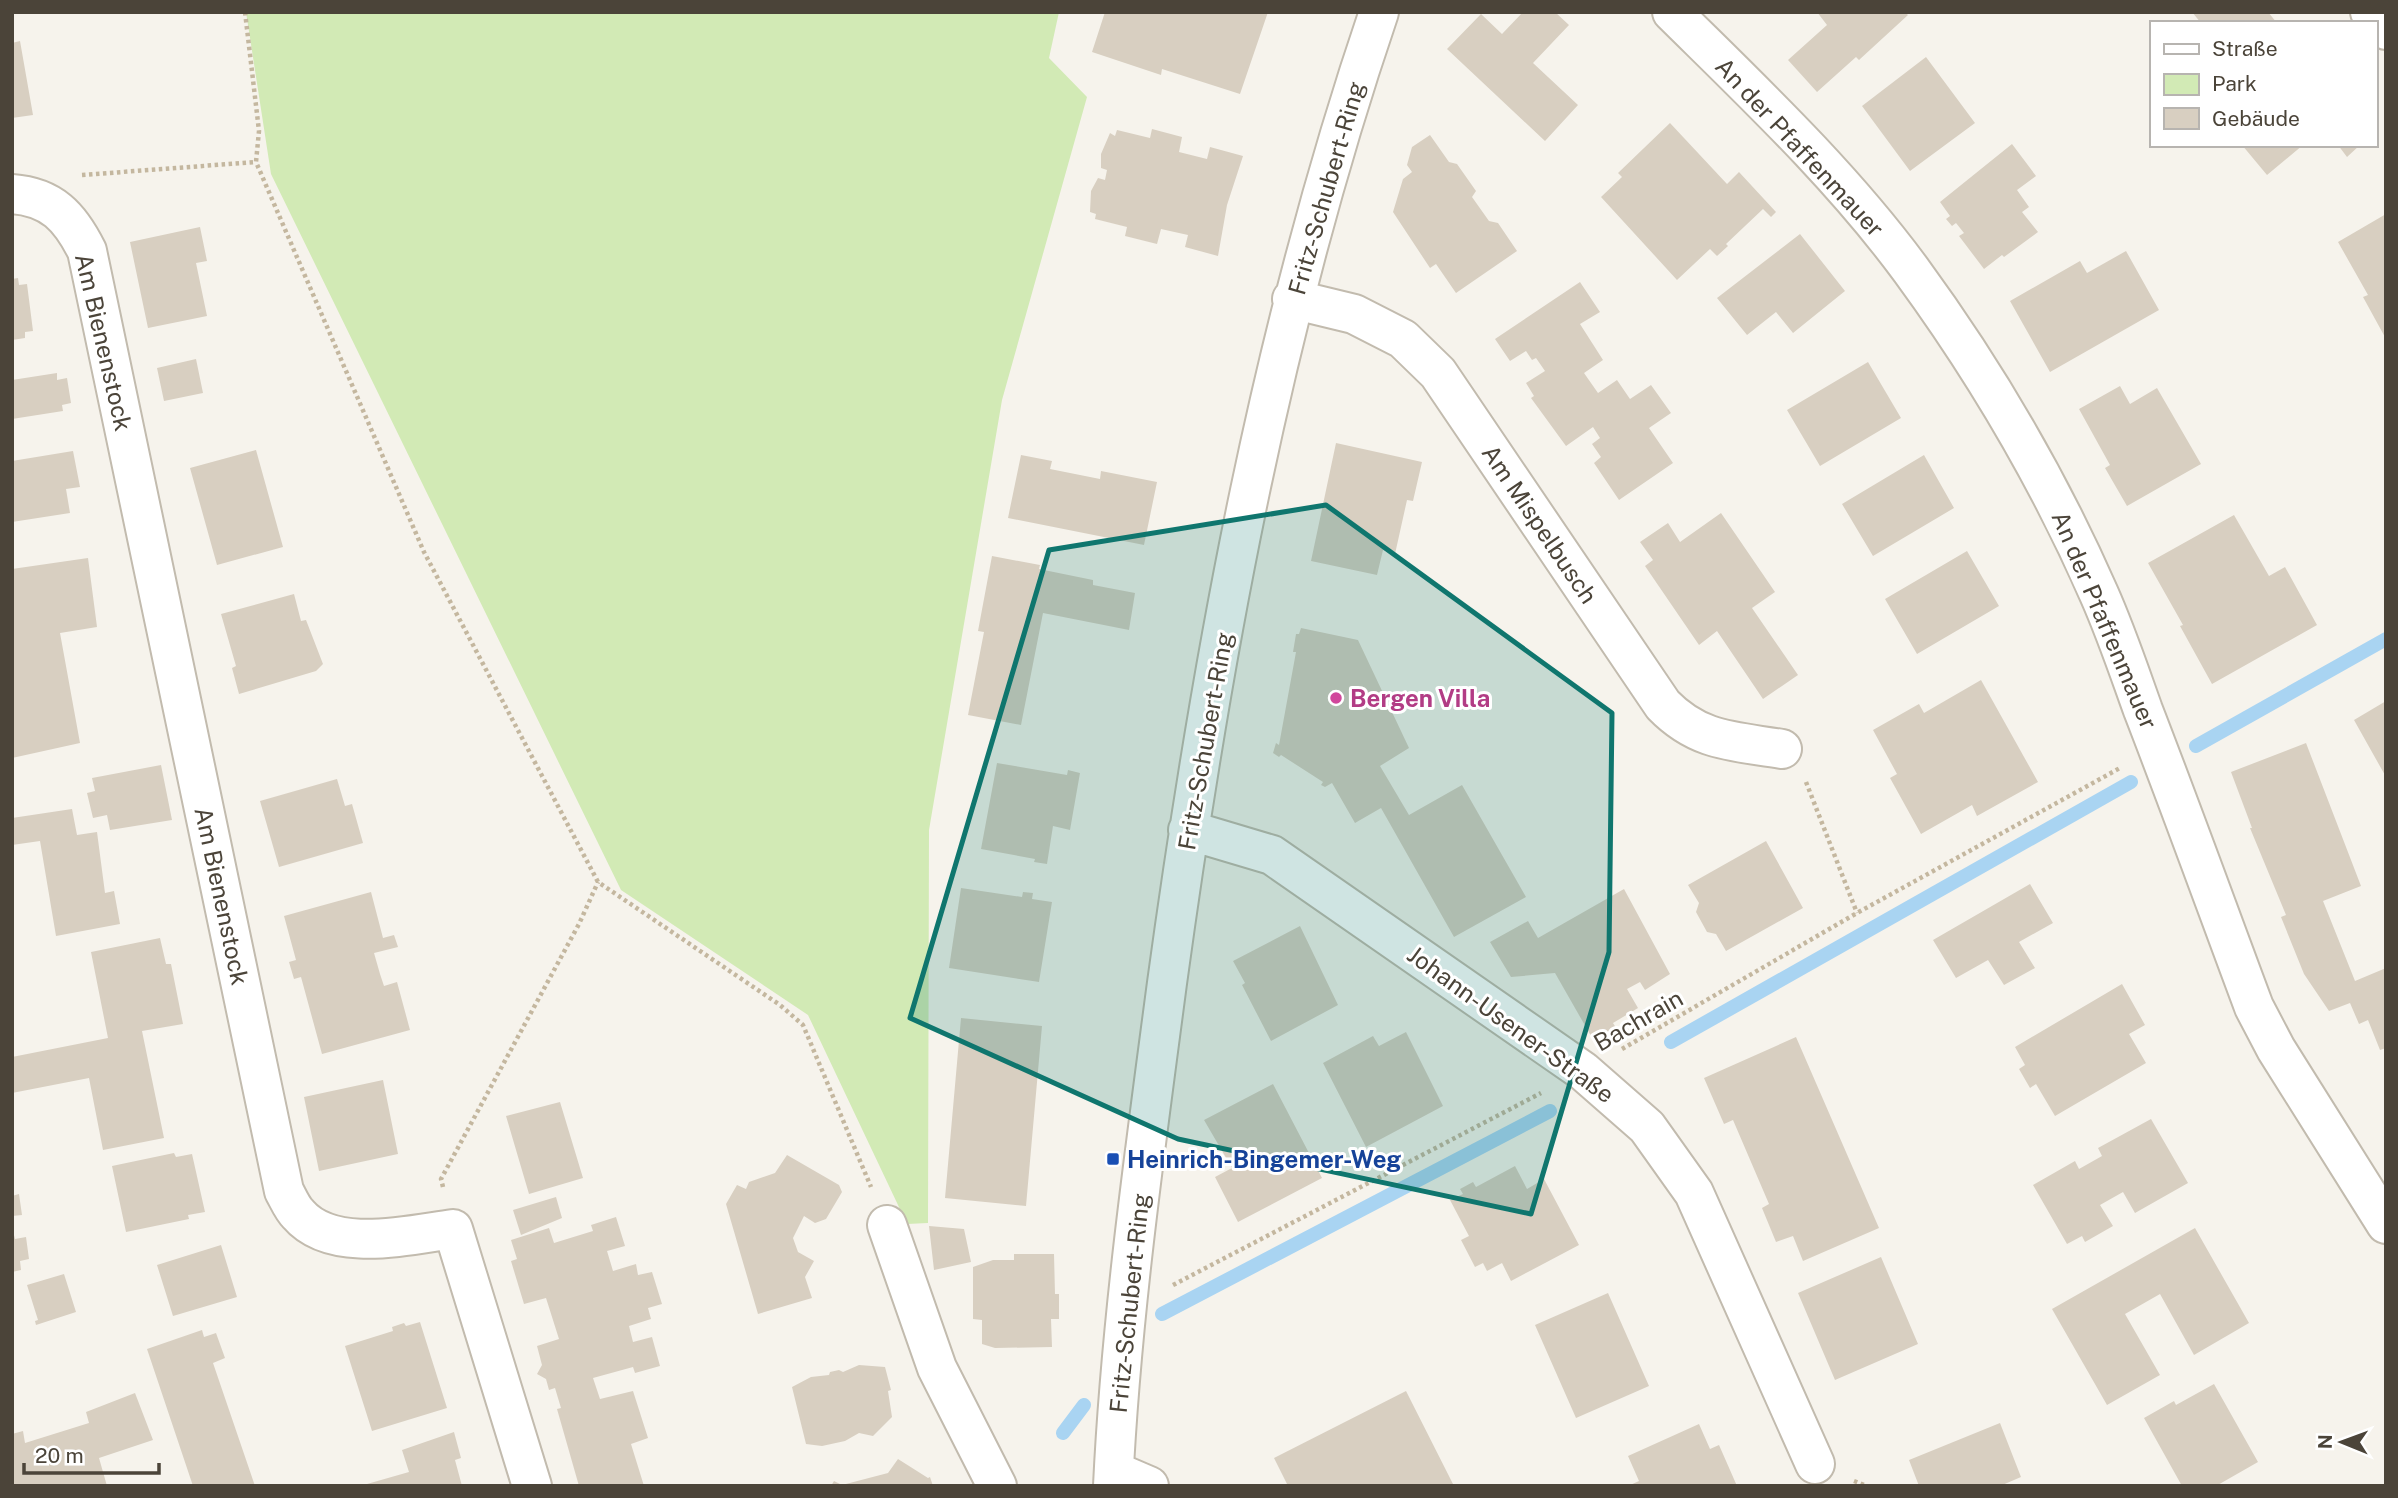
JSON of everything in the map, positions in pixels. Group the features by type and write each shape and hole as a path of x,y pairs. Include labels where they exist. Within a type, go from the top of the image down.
{"street":[{"name":"An der Pfaffenmauer","path":"1672,12 1788,126 1844,188 1911,269 1981,373 2053,499 2100,596 2254,1007 2270,1038 2386,1224"},
{"path":"2370,12 2386,30"},
{"name":"Fritz-Schubert-Ring","path":"1114,1478 1127,1308 1143,1160 1188,830 1244,519 1293,299 1374,14"},
{"name":"Am Bienenstock","path":"12,194 29,195 55,208 74,227 87,251 284,1191 297,1214 310,1224 333,1234 370,1241 453,1228"},
{"name":"Am Mispelbusch","path":"1293,299 1354,314 1404,339 1438,373 1663,705 1676,719 1706,736 1782,749"},
{"name":"Johann-Usener-Straße","path":"1188,830 1272,855 1583,1071 1647,1127 1694,1193 1815,1464"},
{"path":"887,1225 937,1368 997,1486"},
{"path":"453,1228 532,1486"},
{"path":"1114,1478 1149,1486"}],"path":[{"path":"245,12 259,131 256,162 424,552 598,883 779,1004 803,1025 887,1225"},
{"path":"55,208 81,175 256,162"},
{"name":"Bachrain","path":"1127,1308 1583,1071 1857,913 2158,747"},
{"path":"1782,749 1797,759 1857,913"},
{"path":"453,1228 442,1179 579,924 598,883"}],"highlighted area":[{"path":"1326,505 1612,713 1609,952 1531,1214 1178,1139 910,1018 1049,550"}],"green space":[{"path":"246,12 1059,12 1049,58 1087,97 1002,400 929,830 928,1223 907,1224 808,1015 621,890 271,174"}],"building":[{"path":"1105,12 1268,12 1240,94 1162,69 1161,75 1092,52"},
{"path":"1523,12 1555,12 1569,25 1533,63 1578,105 1545,141 1447,49 1481,14 1502,34"},
{"path":"1817,12 1905,12 1908,15 1859,60 1856,57 1817,92 1788,60 1827,25"},
{"path":"2192,12 2268,12 2275,21 2199,21"},
{"path":"20,41 33,115 12,118 12,43"},
{"path":"1926,57 1975,123 1910,171 1862,106"},
{"path":"1670,123 1727,184 1739,172 1776,212 1771,217 1763,209 1717,256 1710,249 1677,280 1601,197 1622,177 1618,173"},
{"path":"1152,129 1182,137 1179,152 1207,159 1210,147 1243,156 1227,205 1218,256 1185,247 1188,235 1161,229 1157,244 1125,236 1127,227 1095,219 1096,214 1090,212 1091,191 1098,178 1105,180 1107,170 1101,168 1101,154 1110,133 1115,136 1117,130 1150,138"},
{"path":"1430,135 1449,162 1457,164 1476,191 1472,197 1489,221 1498,223 1517,251 1456,293 1436,264 1430,268 1393,212 1403,179 1412,172 1407,165 1412,147"},
{"path":"2012,144 2036,176 2017,190 2029,207 2022,212 2038,232 1984,269 1959,236 1964,233 1956,223 1952,226 1946,219 1950,216 1940,202"},
{"path":"2244,147 2301,147 2267,175"},
{"path":"2340,147 2358,147 2347,157"},
{"path":"2386,214 2386,339 2363,297 2368,295 2338,242"},
{"path":"200,227 207,261 196,263 207,316 148,328 130,242"},
{"path":"1800,234 1845,291 1793,333 1776,312 1747,335 1717,298"},
{"path":"2126,251 2159,310 2050,372 2010,301 2080,261 2087,273"},
{"path":"18,278 19,285 27,284 33,331 25,332 25,338 12,340 12,279"},
{"path":"1580,282 1600,312 1580,324 1603,360 1584,373 1598,393 1617,380 1630,399 1651,385 1671,413 1649,428 1673,463 1619,500 1594,463 1601,457 1592,444 1600,438 1593,427 1566,446 1531,398 1534,396 1526,383 1545,371 1536,358 1532,360 1526,351 1510,361 1495,339"},
{"path":"196,359 203,393 164,401 157,368"},
{"path":"1868,362 1901,418 1820,466 1787,410"},
{"path":"57,373 57,380 67,378 71,403 62,405 63,411 12,419 12,380"},
{"path":"2120,386 2130,404 2157,388 2201,464 2127,506 2105,468 2110,465 2079,409"},
{"path":"1336,443 1422,462 1413,501 1407,500 1395,554 1383,550 1377,575 1311,561"},
{"path":"256,450 283,547 217,565 190,468"},
{"path":"73,451 80,487 66,489 70,513 12,522 12,461"},
{"path":"1021,455 1052,461 1050,469 1100,479 1101,471 1157,482 1144,545 1008,518"},
{"path":"1924,455 1954,508 1873,556 1842,504"},
{"path":"1721,513 1775,592 1752,608 1798,675 1763,699 1717,631 1699,645 1645,566 1653,560 1640,542 1668,523 1680,542"},
{"path":"2234,515 2269,576 2285,567 2317,625 2212,684 2148,563"},
{"path":"1967,551 1999,606 1917,654 1885,599"},
{"path":"992,556 1040,565 1039,569 1093,580 1093,585 1135,593 1129,630 1043,613 1021,725 968,715 984,632 978,631"},
{"path":"88,558 97,627 60,633 80,743 12,758 12,569"},
{"path":"294,594 301,621 306,620 323,664 316,671 239,694 232,668 236,666 221,614"},
{"path":"1301,628 1358,640 1409,748 1380,766 1409,815 1462,785 1526,897 1454,937 1381,808 1355,823 1332,783 1325,787 1321,785 1323,782 1281,755 1279,757 1273,753 1276,743 1279,745 1296,652 1293,652 1296,634 1299,634"},
{"path":"1981,680 2038,782 1977,816 1972,805 1921,834 1890,778 1897,774 1873,730 1919,704 1924,713"},
{"path":"2386,701 2386,777 2354,720"},
{"path":"2306,743 2361,886 2323,901 2355,981 2386,968 2386,1048 2380,1050 2368,1020 2359,1024 2350,1003 2329,1011 2304,974 2281,917 2286,915 2250,828 2231,772"},
{"path":"997,763 1067,775 1068,770 1080,773 1070,830 1053,826 1047,864 1034,862 1035,859 981,849"},
{"path":"161,765 172,820 110,830 107,815 93,818 87,793 95,791 92,778"},
{"path":"337,779 345,806 352,804 363,843 279,867 260,801"},
{"path":"72,809 77,835 97,832 105,893 114,891 120,924 56,936 40,841 12,845 12,818"},
{"path":"1766,841 1803,908 1726,951 1716,934 1707,932 1696,912 1699,903 1688,885"},
{"path":"2030,884 2053,923 2019,942 2035,968 2004,985 1988,960 1956,978 1933,940"},
{"path":"961,888 1022,897 1023,892 1033,893 1032,899 1052,902 1039,982 949,968"},
{"path":"1624,889 1670,974 1645,990 1640,982 1627,989 1638,1008 1613,1023 1618,1031 1595,1043 1555,973 1511,977 1490,942 1528,921 1538,938"},
{"path":"371,892 383,938 394,935 398,947 374,953 384,986 397,982 410,1030 322,1054 301,977 294,979 289,962 296,960 284,916"},
{"path":"1300,926 1338,1005 1271,1041 1242,985 1245,983 1233,961"},
{"path":"160,938 166,964 171,964 183,1024 142,1031 164,1138 103,1150 89,1078 12,1093 12,1057 108,1038 91,952"},
{"path":"2122,984 2145,1025 2129,1034 2146,1063 2055,1116 2036,1084 2030,1088 2019,1069 2025,1065 2015,1047"},
{"path":"961,1018 1042,1026 1026,1206 945,1198"},
{"path":"1406,1032 1443,1106 1366,1147 1323,1063 1373,1036 1379,1046"},
{"path":"1796,1037 1879,1228 1803,1261 1793,1236 1776,1242 1762,1208 1769,1204 1733,1120 1724,1124 1704,1078"},
{"path":"383,1080 398,1154 319,1171 304,1097"},
{"path":"1273,1084 1322,1178 1238,1222 1215,1177 1232,1168 1204,1120"},
{"path":"560,1102 583,1178 529,1194 506,1116"},
{"path":"2151,1119 2188,1183 2135,1213 2123,1192 2100,1205 2113,1226 2085,1242 2082,1236 2067,1244 2033,1185 2075,1161 2079,1169 2102,1156 2098,1148"},
{"path":"174,1153 176,1157 192,1154 205,1212 188,1215 189,1219 126,1232 112,1166"},
{"path":"787,1155 839,1185 842,1192 826,1219 815,1223 804,1216 793,1238 798,1252 814,1261 805,1277 812,1298 758,1314 726,1204 737,1185 746,1189 749,1182 775,1173"},
{"path":"1515,1166 1527,1189 1544,1179 1579,1245 1511,1281 1502,1263 1487,1271 1483,1263 1475,1267 1461,1240 1469,1236 1450,1200 1463,1194 1460,1189 1473,1182 1476,1187"},
{"path":"19,1194 22,1215 12,1216 12,1196"},
{"path":"556,1197 562,1218 521,1235 513,1210"},
{"path":"616,1217 625,1246 607,1251 613,1271 636,1264 638,1275 652,1272 662,1304 648,1308 651,1319 629,1326 633,1342 652,1337 660,1366 635,1373 633,1367 593,1378 600,1399 633,1391 648,1438 631,1444 644,1486 579,1486 557,1409 561,1408 555,1388 549,1390 546,1379 537,1374 542,1365 537,1346 559,1339 546,1298 524,1304 511,1261 517,1259 511,1240 549,1228 554,1243 593,1231 591,1225"},
{"path":"929,1226 964,1229 971,1262 934,1270"},
{"path":"12,1227 15,1239 26,1237 29,1259 20,1261 21,1270 12,1272"},
{"path":"2195,1228 2249,1323 2194,1355 2160,1294 2125,1314 2160,1375 2107,1405 2052,1309"},
{"path":"221,1245 237,1297 173,1316 157,1265"},
{"path":"1014,1254 1054,1254 1059,1319 1051,1319 1052,1347 995,1348 982,1344 982,1320 973,1319 973,1267 993,1260 1014,1260"},
{"path":"1881,1257 1918,1344 1835,1380 1798,1293"},
{"path":"64,1274 76,1312 36,1325 35,1321 38,1320 27,1285"},
{"path":"1608,1293 1649,1386 1576,1418 1535,1325"},
{"path":"420,1322 447,1408 372,1431 345,1346 393,1331 392,1327 404,1323 406,1326"},
{"path":"202,1330 204,1337 216,1333 225,1358 213,1363 255,1486 193,1486 147,1349"},
{"path":"859,1365 885,1367 891,1390 888,1391 892,1417 873,1436 859,1433 845,1441 822,1446 806,1444 792,1387 811,1377 829,1375 830,1372 839,1370 843,1372"},
{"path":"2214,1384 2258,1462 2216,1486 2182,1486 2144,1418 2174,1401 2176,1405"},
{"path":"1406,1391 1454,1486 1288,1486 1274,1458"},
{"path":"135,1393 153,1440 99,1458 107,1486 12,1486 12,1434 23,1431 25,1443 89,1423 86,1412"},
{"path":"2000,1423 2021,1477 2000,1486 1919,1486 1909,1460"},
{"path":"1699,1424 1710,1449 1719,1445 1737,1486 1628,1486 1639,1481 1628,1456"},
{"path":"454,1432 461,1458 455,1460 462,1486 360,1486 409,1472 402,1450"},
{"path":"898,1459 930,1477 933,1486 831,1486 834,1481 842,1485 888,1473"}],"waterway":[{"path":"2196,746 2386,639"},
{"path":"1671,1042 2131,782"},
{"path":"1162,1314 1550,1111"},
{"path":"1063,1433 1084,1405"}],"place":[{"name":"Bergen Villa","path":"1336,698"},
{"name":"Heinrich-Bingemer-Weg","path":"1113,1159"}]}
